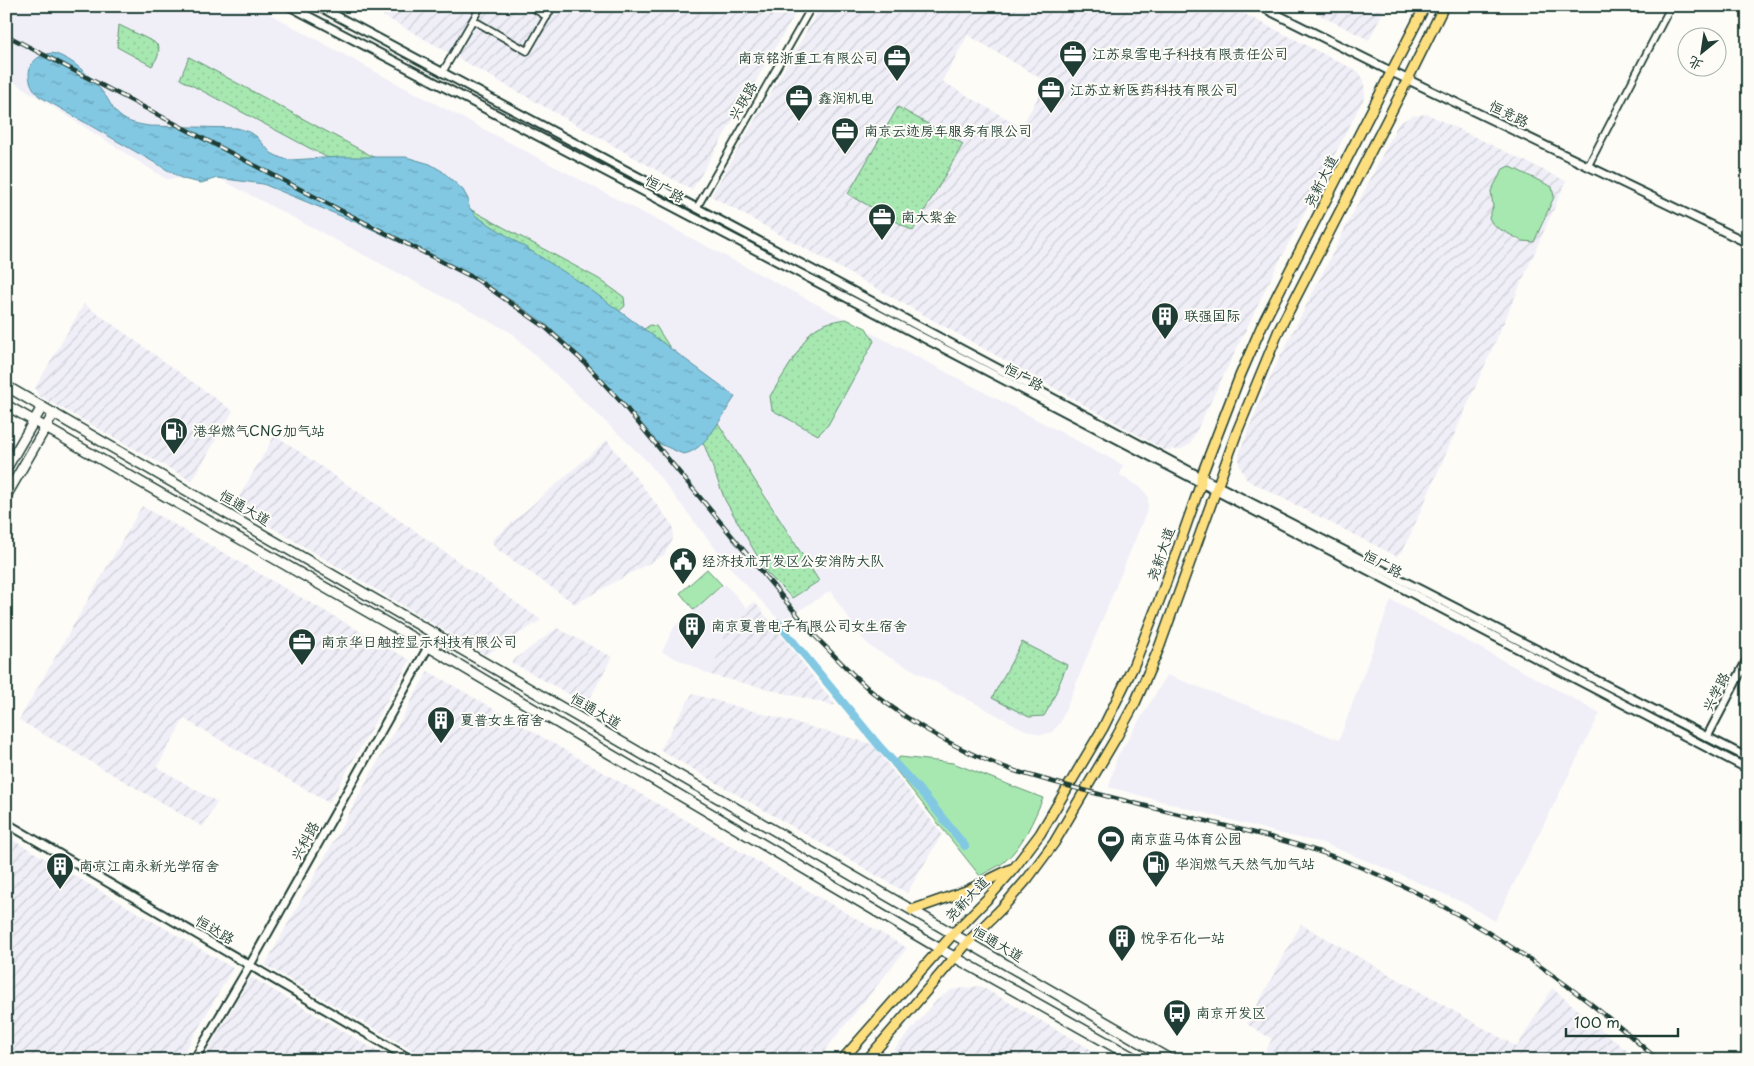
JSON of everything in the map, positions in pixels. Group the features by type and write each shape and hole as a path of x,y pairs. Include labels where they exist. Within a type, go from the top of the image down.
{"main road":[{"name":"尧新大道","path":"842,1060 1015,867 1040,834 1120,695 1143,642 1240,376 1264,323 1425,6"},
{"path":"867,1060 968,942 1003,907 1028,878 1054,843 1117,736 1148,674 1256,382 1279,330 1444,6"},
{"name":"恒通大道","path":"6,386 1171,1060"},
{"path":"6,405 429,647 940,949 1138,1060"},
{"path":"6,469 42,407"},
{"path":"6,496 54,414"},
{"path":"912,910 966,891 1015,867"}],"street":[{"name":"恒广路","path":"289,6 1201,480"},
{"name":"恒广路","path":"318,6 1201,480 1748,769"},
{"path":"442,73 481,6"},
{"path":"530,6 547,17"},
{"path":"472,20 527,51 553,6"},
{"name":"兴联路","path":"696,209 812,6"},
{"name":"恒竞路","path":"1260,6 1392,72 1748,243"},
{"path":"1588,166 1671,6"},
{"name":"恒广路","path":"1216,488 1748,758"},
{"name":"兴科路","path":"194,1060 436,634"},
{"name":"兴学路","path":"1707,737 1748,658"},
{"name":"恒达路","path":"6,823 412,1060"}],"shaded area":[{"path":"6,6 255,6 396,83 1123,465 1120,475 1140,487 1148,496 1148,508 1060,723 1052,732 1041,735 1023,729 872,648 862,638 830,591 781,622 732,570 648,462 512,333 218,178 166,179 6,77"},
{"path":"366,6 800,6 692,190"},
{"path":"821,6 1229,6 1359,72 1364,82 1365,96 1274,272 1190,444 1182,449 1165,450 711,196","holes":["968,35 1047,82 1021,127 942,81"]},
{"path":"1302,6 1386,6 1369,40"},
{"path":"1427,114 1566,181 1403,551 1396,556 1247,480 1239,465 1239,454 1274,369 1398,124 1412,116"},
{"path":"84,304 233,411 192,481 38,395 35,388"},
{"path":"275,435 541,620 486,655 234,505"},
{"path":"607,440 673,526 673,539 664,555 575,604 494,547 492,540"},
{"path":"142,506 410,660 329,803 184,719 157,767 217,802 203,827 19,720"},
{"path":"725,584 747,608 736,615 711,675 662,652 674,627"},
{"path":"1391,600 1600,713 1495,921 1466,904 1323,843 1286,835 1109,787 1117,757 1167,675 1339,740"},
{"path":"755,602 836,706 711,675 720,646 736,615"},
{"path":"557,628 612,657 587,704 511,662"},
{"path":"428,671 907,948 817,1060 429,1060 265,965"},
{"path":"692,694 872,744 942,834 907,893 660,750"},
{"path":"6,836 233,968 180,1060 6,1060"},
{"path":"1301,924 1517,1047 1552,988 1638,1060 1261,1060 1272,1039 1247,1024"},
{"path":"251,977 392,1060 202,1060"},
{"path":"980,986 1109,1060 885,1060 937,1000 951,990"}],"green space":[{"path":"119,25 154,42 159,47 158,56 152,66 117,47"},
{"path":"189,57 599,279 624,297 625,306 615,315 564,284 180,79"},
{"path":"898,107 963,144 913,231 848,194"},
{"path":"1509,166 1552,187 1554,197 1534,242 1522,241 1494,226 1489,218 1493,207 1491,191 1503,169"},
{"path":"846,319 866,328 874,341 828,425 818,435 772,410 770,396 809,334 826,324"},
{"path":"650,325 656,326 819,581 792,598 767,573 725,500 705,447 670,383 632,338"},
{"path":"707,569 722,585 694,610 680,593"},
{"path":"1022,642 1067,665 1044,716 1029,717 992,698"},
{"path":"900,757 953,763 1043,798 1027,832 1011,856 1002,864 980,876 891,764"}],"water":[{"path":"52,53 67,59 81,69 99,88 117,114 133,123 149,126 237,128 256,136 271,153 290,160 340,157 406,157 430,164 442,171 463,190 468,199 469,207 476,216 580,282 735,397 713,431 699,447 683,454 660,444 651,437 602,380 547,325 514,302 434,258 365,226 263,184 218,178 201,183 183,179 39,96 30,82 30,69 32,63 37,58"}],"waterway":[{"path":"778,623 880,747 925,796 965,846"}],"railway":[{"path":"6,35 476,279 545,327 584,362 621,402 813,634 871,691 921,727 977,756 1015,771 1291,843 1324,853 1384,877 1468,920 1547,971 1585,999 1658,1060"}],"place":[{"name":"江苏泉雪电子科技有限责任公司","path":"1073,78"},
{"name":"南京铭浙重工有限公司","path":"897,82"},
{"name":"江苏立新医药科技有限公司","path":"1051,114"},
{"name":"鑫润机电","path":"799,122"},
{"name":"南京云迹房车服务有限公司","path":"845,155"},
{"name":"南大紫金","path":"882,241"},
{"name":"联强国际","path":"1165,340"},
{"name":"港华燃气CNG加气站","path":"174,455"},
{"name":"经济技术开发区公安消防大队","path":"683,585"},
{"name":"南京夏普电子有限公司女生宿舍","path":"692,650"},
{"name":"南京华日触控显示科技有限公司","path":"302,666"},
{"name":"夏普女生宿舍","path":"441,744"},
{"name":"南京蓝马体育公园","path":"1111,863"},
{"name":"华润燃气天然气加气站","path":"1156,888"},
{"name":"南京江南永新光学宿舍","path":"60,890"},
{"name":"悦孚石化一站","path":"1122,962"},
{"name":"南京开发区","path":"1177,1037"}]}
